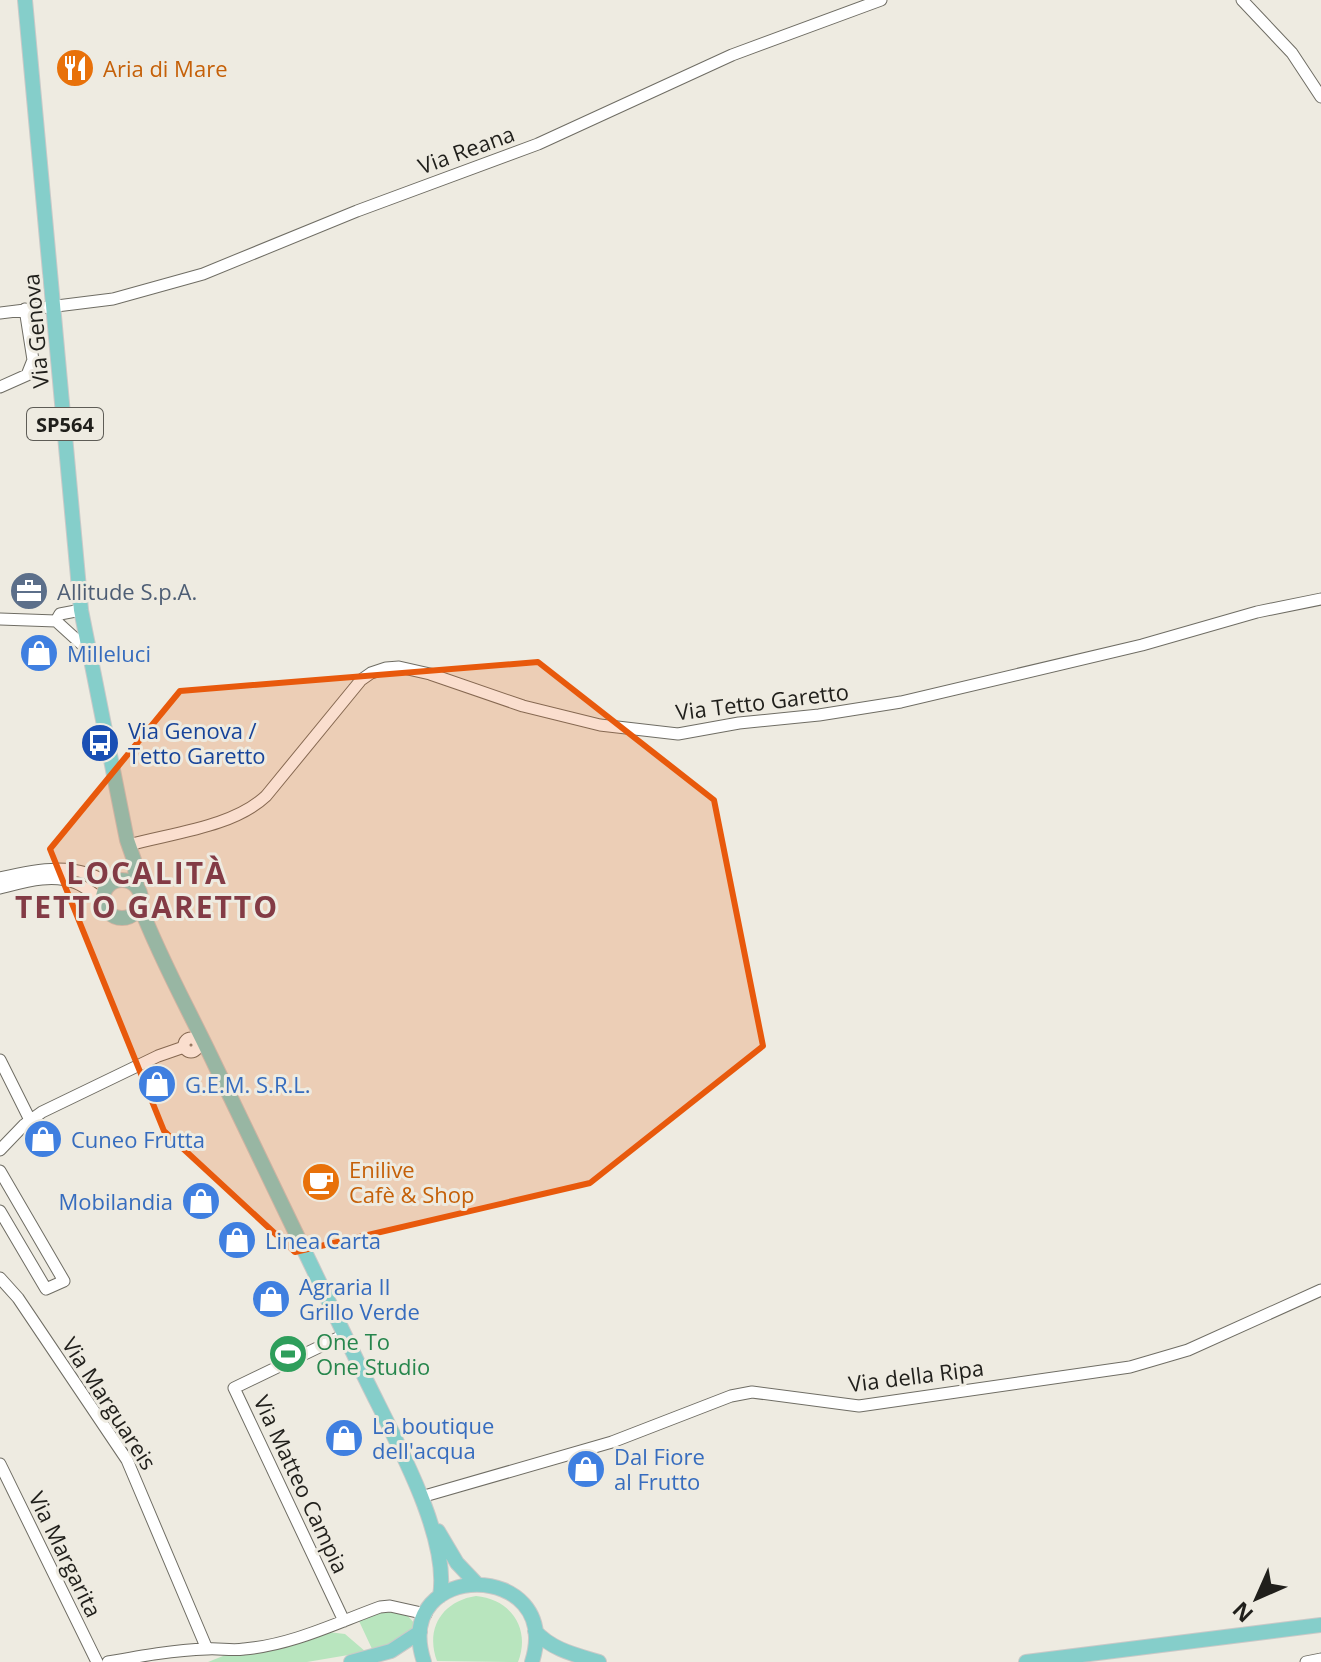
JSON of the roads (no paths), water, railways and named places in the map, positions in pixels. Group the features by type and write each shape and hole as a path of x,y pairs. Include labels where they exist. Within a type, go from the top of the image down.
{"main road":[{"name":"Via Genova","path":"25,0 82,614 137,887"},
{"name":"Via Genova","path":"114,883 126,861 129,845"},
{"path":"128,881 137,887 141,896 137,912 120,918 108,912 103,900 114,883 128,881"},
{"path":"140,906 201,1042 421,1497 439,1557 440,1596"},
{"path":"126,918 157,948"},
{"path":"427,1514 457,1563 476,1583"},
{"path":"424,1662 420,1632 426,1614 440,1596 463,1584 476,1583 498,1587 511,1594 530,1617 535,1631 532,1662"},
{"path":"1026,1662 1321,1625"},
{"path":"535,1631 545,1642 599,1662"},
{"path":"353,1661 391,1651 420,1632"}],"street":[{"name":"Via Reana","path":"0,313 113,299 203,274 357,211 538,144 732,55 881,0"},
{"path":"1242,0 1292,53 1321,97"},
{"path":"0,387 27,375 33,360 25,309"},
{"name":"Via Tetto Garetto","path":"129,845 227,819 253,808 361,680 386,668 430,674 523,706 600,725 678,734 901,702 1142,645 1257,612 1321,599"},
{"path":"0,619 60,625 82,614"},
{"path":"60,625 89,651"},
{"path":"0,878 49,868 80,872 114,883"},
{"path":"0,888 36,880 61,879 76,883 103,900"},
{"path":"0,1150 30,1120 158,1056 184,1047 189,1039 201,1042"},
{"path":"0,1060 30,1120"},
{"path":"0,1171 64,1281 46,1289 0,1211"},
{"name":"Via Marguareis","path":"0,1278 18,1298 127,1460 207,1649"},
{"name":"Via della Ripa","path":"421,1497 612,1442 731,1396 752,1392 859,1406 1130,1367 1188,1350 1321,1290"},
{"name":"Via Matteo Campia","path":"344,1335 234,1388 344,1621"},
{"name":"Via Margarita","path":"0,1464 97,1662"},
{"path":"108,1662 150,1654 207,1649 242,1650 284,1642 380,1607 390,1606 426,1614"},
{"path":"1306,1662 1321,1659"}],"place":[{"name":"Aria di Mare","path":"75,68"},
{"name":"Allitude S.p.A.","path":"29,591"},
{"name":"Milleluci","path":"39,653"},
{"name":"Via Genova / Tetto Garetto","path":"100,743"},
{"name":"G.E.M. S.R.L.","path":"157,1084"},
{"name":"Cuneo Frutta","path":"43,1139"},
{"name":"Enilive Cafè & Shop","path":"321,1182"},
{"name":"Mobilandia","path":"201,1201"},
{"name":"Linea Carta","path":"237,1240"},
{"name":"Agraria Il Grillo Verde","path":"271,1299"},
{"name":"One To One Studio","path":"288,1354"},
{"name":"La boutique dell'acqua","path":"344,1438"},
{"name":"Dal Fiore al Frutto","path":"586,1469"}],"district":[{"name":"LOCALITÀ TETTO GARETTO","path":"147,889"}]}
